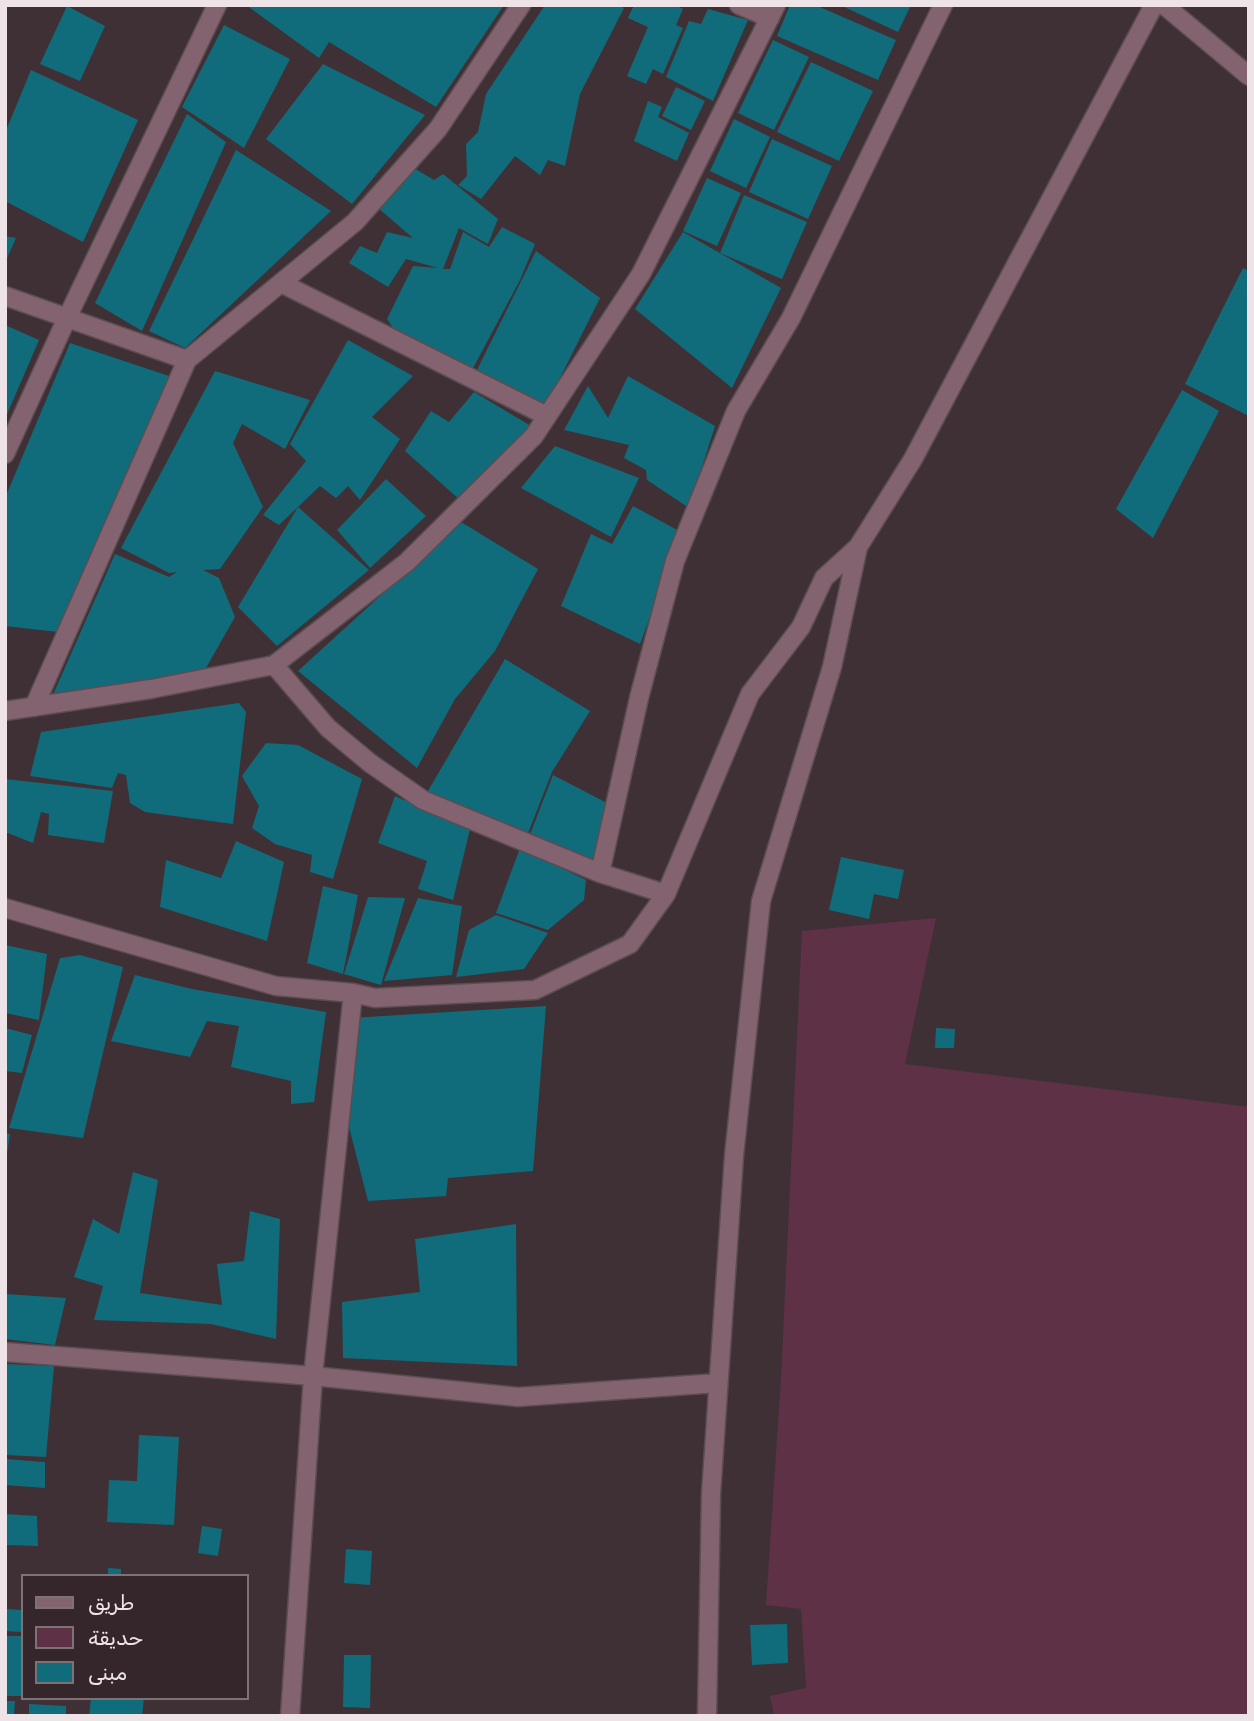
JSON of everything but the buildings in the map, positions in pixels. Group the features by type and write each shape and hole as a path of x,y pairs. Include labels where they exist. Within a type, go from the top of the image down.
{"street":[{"path":"5,454 67,317 217,5"},
{"path":"34,707 187,360 355,222 438,129 520,5"},
{"path":"5,711 151,689 274,665 407,562 534,436 641,274 773,12 739,5"},
{"path":"600,873 639,698 675,561 736,411 791,318 943,5"},
{"path":"5,908 276,986 354,993 375,998 535,990 630,944 666,894 750,694 801,627 824,578 858,547 913,459 1154,5"},
{"path":"1164,5 1249,76"},
{"path":"281,283 547,416"},
{"path":"5,296 187,360"},
{"path":"707,1716 711,1494 718,1383 734,1156 761,901 832,667 858,547"},
{"path":"274,665 328,728 370,763 423,800 600,873 666,894"},
{"path":"290,1716 313,1376 354,993"},
{"path":"5,1352 313,1376 518,1397 718,1383"}],"green space":[{"path":"936,918 905,1064 1249,1107 1249,1716 774,1716 770,1696 806,1688 801,1609 766,1605 781,1379 802,931"}]}
